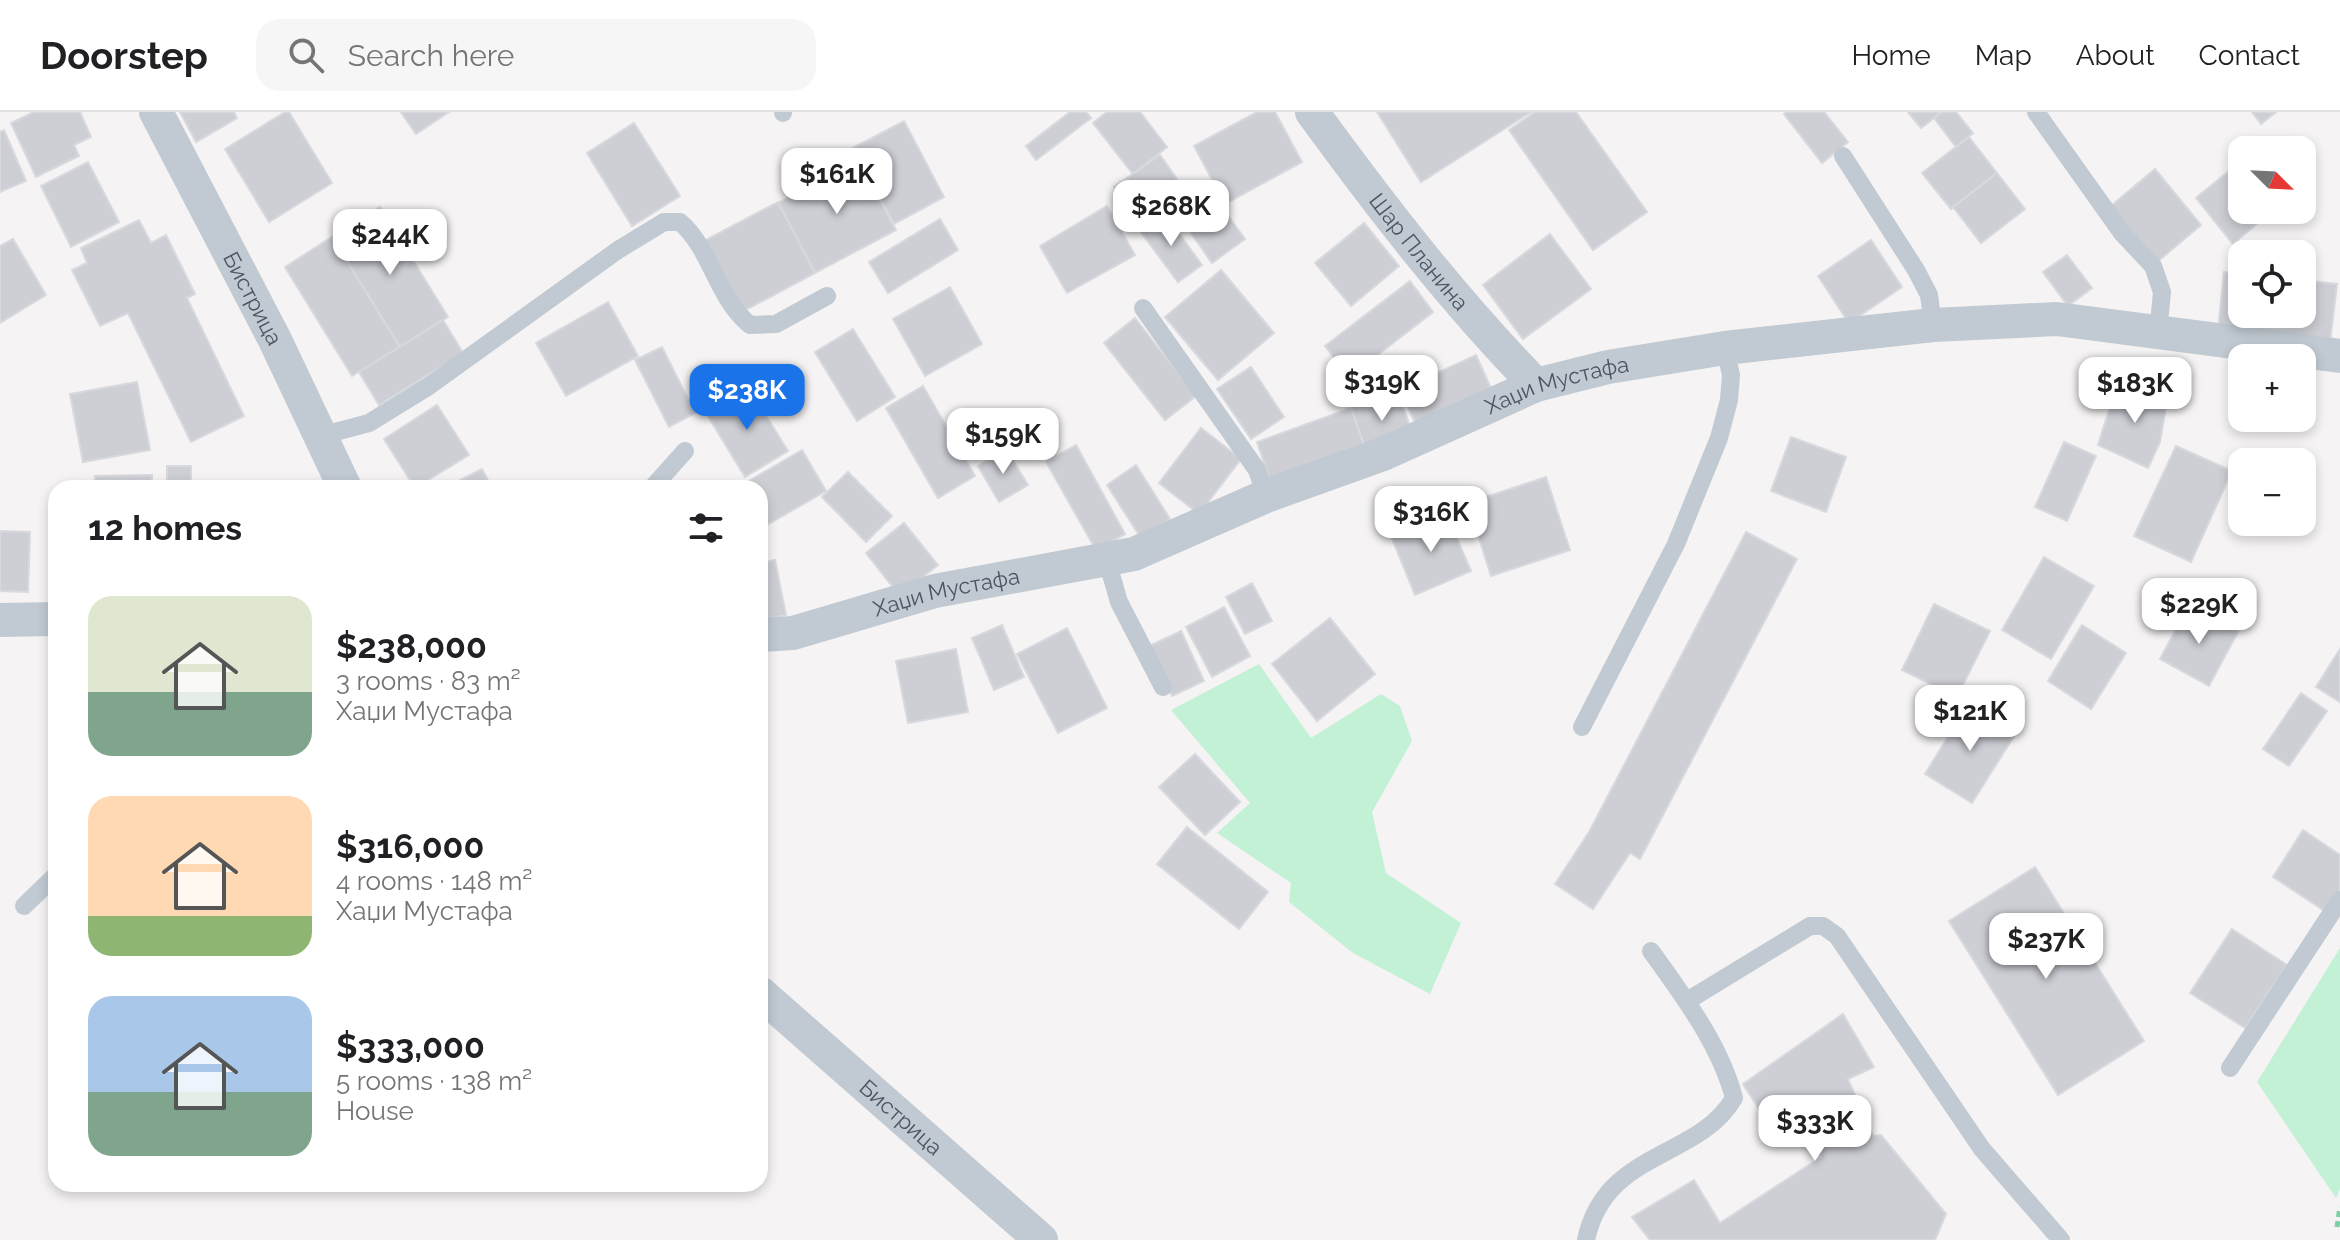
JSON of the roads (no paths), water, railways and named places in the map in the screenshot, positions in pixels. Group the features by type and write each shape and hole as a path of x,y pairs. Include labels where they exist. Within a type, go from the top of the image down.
{"street":[{"name":"Бистрица","path":"156,112 275,340 341,480"},
{"name":"Шар Планина","path":"1312,112 1394,224 1489,337 1536,385"},
{"name":"Хаџи Мустафа","path":"768,635 793,633 935,591 1134,554 1266,496 1383,454 1536,385 1608,367 1725,348 1933,325 2057,319 2340,356"},
{"path":"0,620 48,619"},
{"name":"Бистрица","path":"768,1000 1023,1234"}],"lane":[{"path":"2036,112 2122,233 2153,266 2162,292 2158,333"},
{"path":"1843,156 1916,270 1929,295 1933,325"},
{"path":"320,436 369,423 429,386 618,250 664,222 680,222 693,233 732,310 750,325 776,324 827,296"},
{"path":"1143,308 1257,470 1266,496"},
{"path":"1582,727 1676,544 1719,438 1729,400 1731,375 1725,348"},
{"path":"659,480 685,451"},
{"path":"1106,557 1119,602 1163,687"},
{"path":"24,906 48,883"},
{"path":"2230,1068 2340,900"},
{"path":"1687,1001 1810,926 1823,926 1837,936 1982,1149 2061,1240"},
{"path":"1586,1240 1595,1210 1623,1176 1722,1118 1734,1098 1728,1077 1687,1001 1651,951"}]}
